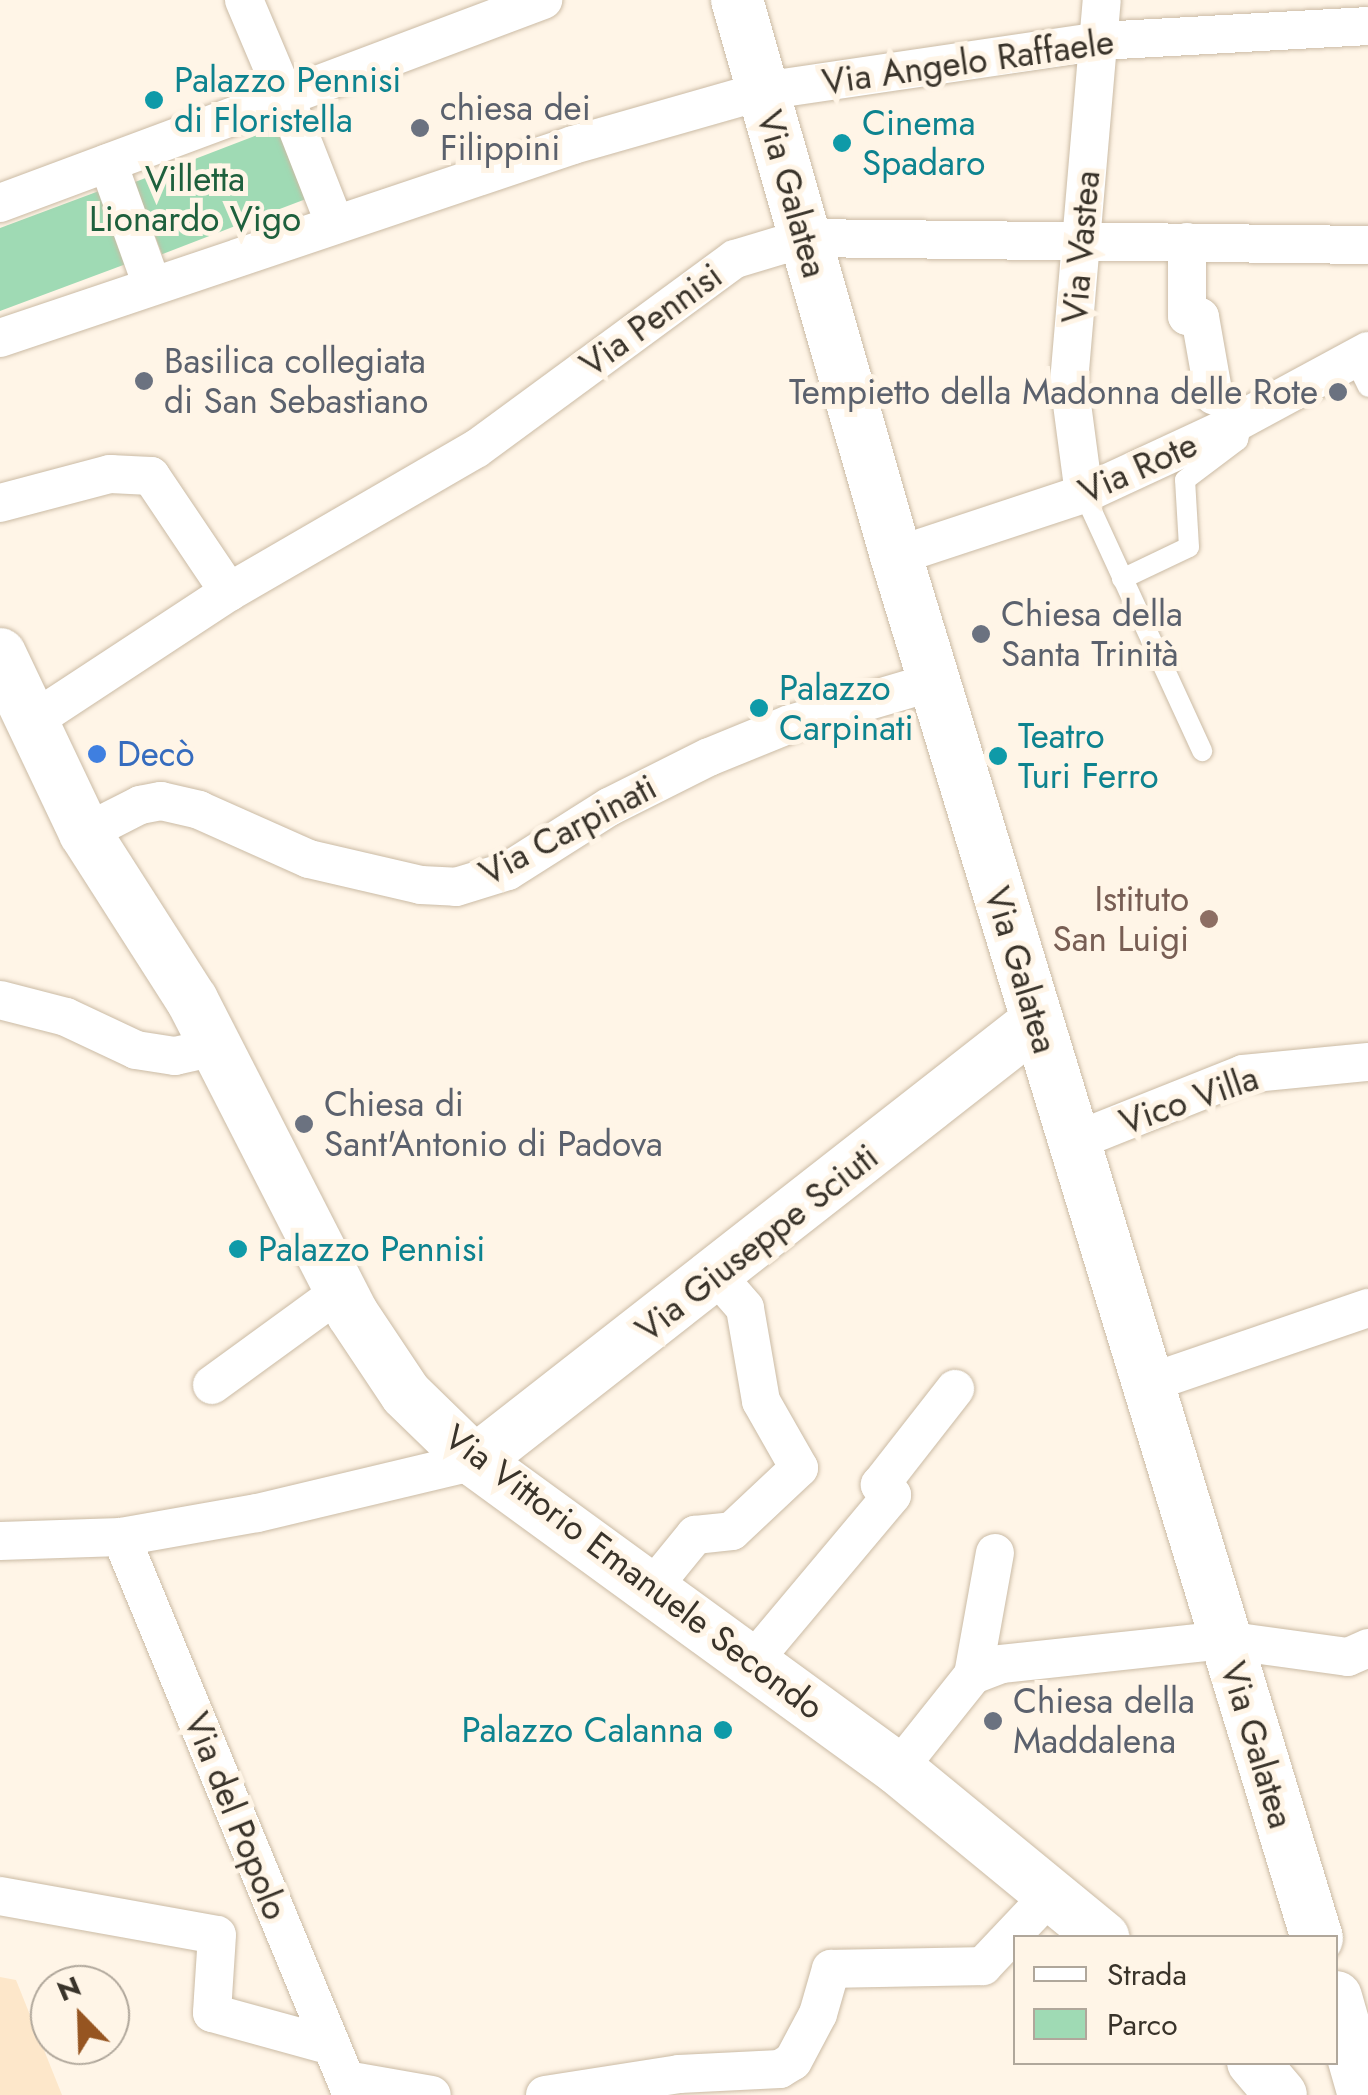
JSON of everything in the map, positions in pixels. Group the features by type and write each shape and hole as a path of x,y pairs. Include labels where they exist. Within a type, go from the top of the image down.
{"street":[{"path":"244,0 288,92 341,220"},
{"path":"0,203 288,92 543,0"},
{"name":"Via Galatea","path":"737,0 896,556 1316,1935"},
{"name":"Via Vastea","path":"1084,494 1069,382 1102,0"},
{"name":"Via Angelo Raffaele","path":"0,338 341,220 763,91 1100,40 1368,26"},
{"path":"108,162 152,285"},
{"name":"Via Pennisi","path":"31,722 229,592 476,449 735,259 805,238 1368,245"},
{"path":"1187,242 1187,316 1200,317 1214,396"},
{"name":"Via Rote","path":"896,556 1084,494 1363,365"},
{"path":"0,503 110,474 152,476 229,592"},
{"name":"Via Vittorio Emanuele Secondo","path":"0,654 85,832 192,1000 341,1292 406,1394 476,1461 898,1769 1101,1935"},
{"name":"Via Carpinati","path":"85,832 140,804 160,801 199,810 309,859 421,885 456,887 508,870 609,808 710,757 790,724 936,681"},
{"path":"0,1000 66,1017 136,1050 175,1056 214,1047"},
{"name":"Via Giuseppe Sciuti","path":"476,1461 718,1277 1036,1022"},
{"name":"Vico Villa","path":"1073,1142 1243,1074 1368,1062"},
{"path":"652,1589 695,1535 732,1531 799,1468 761,1401 745,1308 718,1277"},
{"path":"212,1386 341,1292"},
{"path":"1146,1384 1368,1308"},
{"path":"752,1662 892,1495 880,1485 955,1389"},
{"path":"0,1542 121,1537 256,1513 476,1461"},
{"name":"Via del Popolo","path":"121,1537 344,2074"},
{"path":"898,1769 973,1675 995,1553"},
{"path":"973,1675 1001,1664 1224,1640 1361,1658"},
{"path":"546,2095 663,2076 780,2068 793,2061 818,2014 831,1968 983,1966 1052,1892"},
{"path":"0,1896 217,1934 212,2013 344,2074 432,2095"},
{"path":"1338,2005 1360,2092"},
{"path":"1256,2065 1281,2095"}],"lane":[{"path":"1122,579 1190,547 1185,480 1238,440 1244,418"},
{"path":"1084,494 1202,751"}],"shaded area":[{"path":"0,1977 16,1980 30,2015 30,2065 50,2065 62,2095 0,2095"}],"green space":[{"name":"Villetta Lionardo Vigo","path":"281,126 309,198 162,254 134,182"},
{"name":"Villetta Lionardo Vigo","path":"99,191 126,264 0,311 0,228"}],"place":[{"name":"Palazzo Pennisi di Floristella","path":"154,100"},
{"name":"chiesa dei Filippini","path":"420,128"},
{"name":"Cinema Spadaro","path":"842,143"},
{"name":"Basilica collegiata di San Sebastiano","path":"144,381"},
{"name":"Tempietto della Madonna delle Rote","path":"1338,392"},
{"name":"Chiesa della Santa Trinità","path":"981,634"},
{"name":"Palazzo Carpinati","path":"759,708"},
{"name":"Decò","path":"97,754"},
{"name":"Teatro Turi Ferro","path":"998,756"},
{"name":"Istituto San Luigi","path":"1209,919"},
{"name":"Chiesa di Sant'Antonio di Padova","path":"304,1124"},
{"name":"Palazzo Pennisi","path":"238,1249"},
{"name":"Chiesa della Maddalena","path":"993,1721"},
{"name":"Palazzo Calanna","path":"723,1730"}]}
